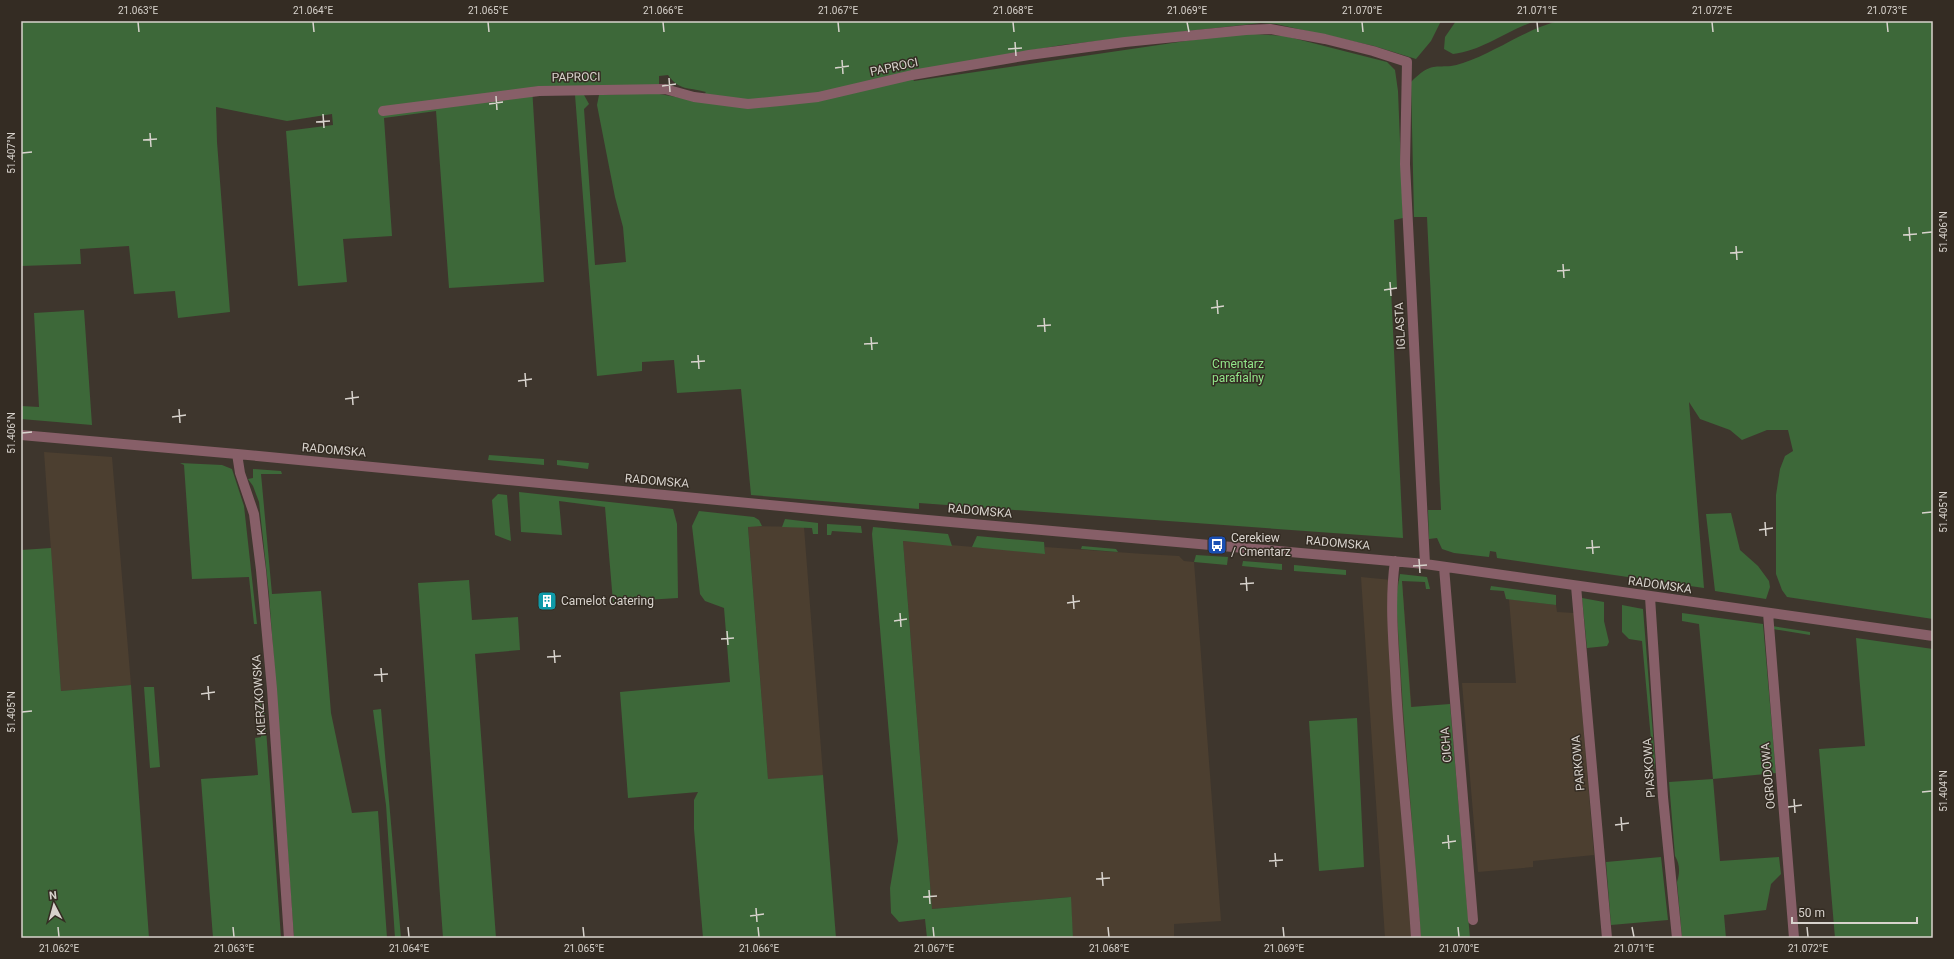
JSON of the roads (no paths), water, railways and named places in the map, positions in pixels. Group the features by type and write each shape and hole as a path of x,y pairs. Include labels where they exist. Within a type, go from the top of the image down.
{"street":[{"name":"PAPROCI","path":"383,111 539,91 664,89 694,97 748,104 780,101 818,97 912,76 1029,55 1124,42 1246,30 1270,29 1325,39 1373,51 1407,62"},
{"name":"IGLASTA","path":"1407,62 1405,164 1424,564"},
{"name":"RADOMSKA","path":"21,435 1424,564 1933,636"},
{"name":"KIERZKOWSKA","path":"237,454 240,472 254,514 261,570 272,689 289,938"},
{"path":"1395,561 1391,598 1398,715 1416,938"},
{"name":"CICHA","path":"1444,567 1473,920"},
{"name":"PARKOWA","path":"1576,586 1607,938"},
{"name":"PIASKOWA","path":"1650,597 1663,797 1677,938"},
{"name":"OGRODOWA","path":"1768,613 1794,938"}],"place":[{"name":"Cerekiew / Cmentarz","path":"1217,545"},
{"name":"Camelot Catering","path":"547,601"}],"park label":[{"name":"Cmentarz parafialny","path":"1238,371"}]}
